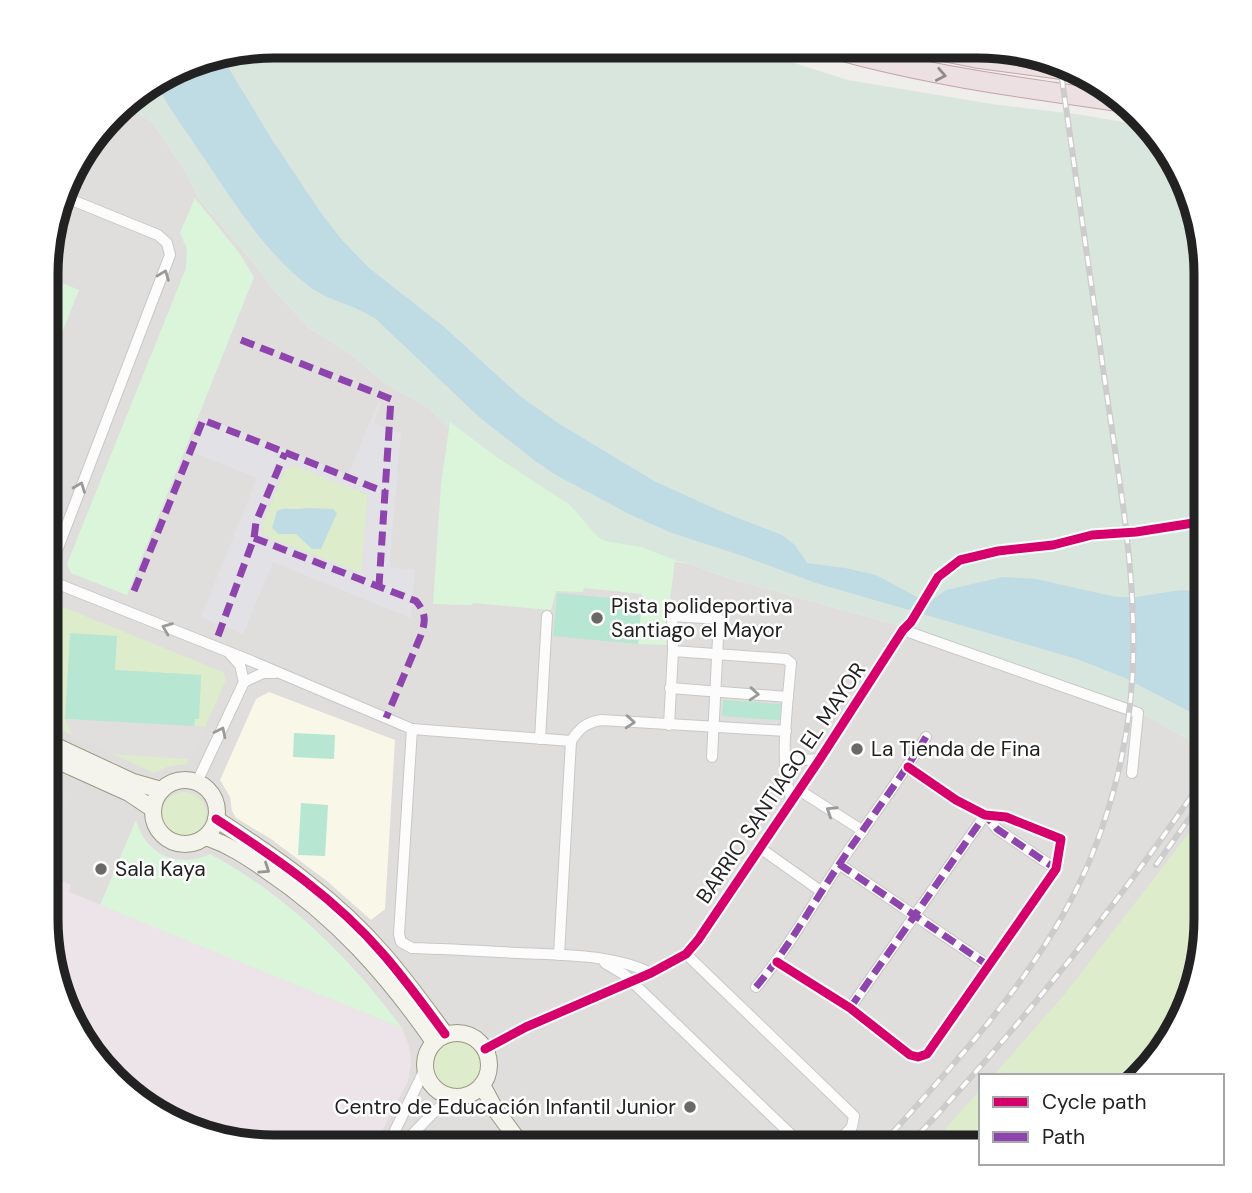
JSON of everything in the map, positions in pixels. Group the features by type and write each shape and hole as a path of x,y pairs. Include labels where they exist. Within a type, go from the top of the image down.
{"highway":[{"path":"868,58 946,76 1106,100"},
{"path":"976,58 1039,66"}],"main road":[{"path":"58,747 133,782 161,790"},
{"path":"58,761 129,793 153,809"},
{"path":"184,780 197,782 214,797 216,820 206,837 196,842 175,843 165,838 158,830 153,809 156,799 161,790 172,783 184,780"},
{"path":"216,820 311,885 348,918 382,953 439,1038"},
{"path":"206,837 229,845 292,887 340,927 439,1038"},
{"path":"460,1032 475,1038 485,1049 489,1061 488,1074 469,1092 441,1093 430,1083 425,1069 426,1054 439,1038 460,1032"},
{"path":"469,1092 501,1135"},
{"path":"469,1092 511,1135"}],"street":[{"path":"58,548 170,255 167,243 158,235 71,199"},
{"name":"BARRIO SANTIAGO EL MAYOR","path":"686,954 820,760 944,571 960,561 998,551 1053,545 1092,535 1136,532 1194,523"},
{"path":"58,584 412,729 570,741 559,955"},
{"path":"669,725 672,612 719,618 712,757"},
{"path":"540,739 547,616"},
{"path":"907,626 1138,713 1132,773"},
{"name":"BARRIO SANTIAGO EL MAYOR","path":"673,651 786,659 791,663 786,731 786,786 792,801"},
{"path":"197,782 244,682 240,665 230,654"},
{"path":"244,682 263,673 279,673"},
{"name":"BARRIO SANTIAGO EL MAYOR","path":"670,688 788,697"},
{"name":"BARRIO SANTIAGO EL MAYOR","path":"570,741 580,727 601,720 786,731"},
{"path":"412,729 399,934 401,942 412,948 559,955 600,960 632,964 651,973"},
{"path":"756,987 777,962 839,864 908,767 926,737"},
{"name":"BARRIO SANTIAGO EL MAYOR","path":"786,761 820,760"},
{"path":"777,962 850,1008 910,1055 918,1057 926,1054 1056,869 1061,839 1006,817 985,815 956,800 908,767"},
{"path":"799,790 863,831"},
{"path":"985,815 997,829 1056,869"},
{"path":"850,1008 985,815"},
{"path":"760,848 822,892"},
{"path":"839,864 989,966"},
{"path":"485,1049 526,1027 632,982 686,954 853,1116 853,1124 845,1135"},
{"path":"600,960 632,982 791,1135"},
{"path":"604,993 610,984 612,967"},
{"path":"393,1135 425,1069"},
{"path":"412,1135 436,1110 469,1092"}],"shaded area":[{"path":"779,58 848,80 1134,124 1150,142 1172,178 1183,204 1194,259 1194,743 1121,701 1061,679 894,624 728,578 690,564 606,546 501,464 446,426 429,408 386,384 353,356 309,328 199,199 185,171 152,122 132,111 142,102 191,74 217,65 245,60"},
{"path":"132,111 152,122 185,171 199,199 309,328 353,356 386,384 429,408 446,426 670,561 690,564 728,578 894,624 1121,701 1194,743 1194,934 1190,962 1172,1015 1158,1039 1129,1074 979,1074 979,1135 259,1135 217,1128 178,1113 131,1082 102,1051 87,1028 69,989 58,934 58,273 65,217 87,165 102,142"},
{"path":"378,403 381,404 374,422 402,434 390,561 391,567 415,570 411,618 273,562 243,634 201,617 257,478 193,452 207,418 348,475","holes":["294,466 368,495 361,573 269,538 263,533 262,524 283,474 286,469"]},
{"path":"269,692 395,740 385,909 371,920 327,881 271,839 236,818 232,811 230,797 220,780 256,699"},
{"path":"65,719 205,727 189,759 113,754 73,737"},
{"path":"58,794 69,799 62,815 58,814"},
{"path":"58,879 71,885 69,892 402,1028 409,1046 411,1063 408,1081 380,1135 259,1135 217,1128 178,1113 131,1082 102,1051 87,1028 69,989 62,962 58,934"}],"green space":[{"path":"195,198 240,254 254,277 127,595 71,573 67,564 186,268 187,249 180,233"},
{"path":"58,281 79,290 58,342"},
{"path":"450,422 498,458 570,505 598,537 605,541 641,547 675,560 669,608 669,645 638,644 642,594 584,588 583,592 556,591 551,610 473,603 433,604 441,484"},
{"path":"294,465 368,495 361,573 269,538 263,533 262,524 283,474"},
{"name":"Pista polideportiva Santiago el Mayor","path":"557,593 642,601 638,644 553,636"},
{"path":"58,605 223,672 226,680 205,727 194,726 194,719 199,719 201,675 115,670 72,735 58,728"},
{"path":"70,633 117,636 115,670 201,675 199,719 195,719 194,726 65,719"},
{"path":"723,700 781,704 780,720 722,716"},
{"path":"294,733 335,735 334,759 293,757"},
{"path":"113,754 189,759 186,764 167,767 154,773"},
{"path":"184,792 200,798 206,814 200,830 184,836 168,830 162,814 168,798"},
{"path":"301,803 328,805 325,856 298,855"},
{"path":"136,820 147,842 164,856 186,860 210,854 266,889 316,930 339,953 402,1028 100,905"},
{"path":"1194,827 1194,934 1187,976 1172,1015 1141,1062 1129,1074 995,1074 1064,995"},
{"path":"457,1042 473,1049 480,1065 473,1081 457,1088 441,1081 434,1065 441,1049"},
{"path":"979,1091 979,1135 940,1135"}],"water":[{"path":"226,63 321,213 369,268 443,326 520,396 558,423 654,481 782,535 795,545 807,563 876,575 928,603 946,590 1003,577 1036,579 1116,597 1136,597 1181,590 1194,592 1194,714 1125,678 1077,659 816,583 672,533 631,515 556,475 478,416 377,320 310,287 278,259 251,226 160,90 191,74"},
{"path":"333,509 337,513 321,549 312,549 296,534 279,534 272,528 277,511"}],"railway":[{"path":"891,1135 1001,1006 1024,976 1064,913 1096,844 1108,809 1126,735 1133,659 1129,563 1061,74"},
{"path":"918,1135 1064,967 1194,792"},
{"path":"1156,865 1194,812"}],"marked path":[{"path":"241,340 391,399 379,586"},
{"path":"134,591 203,420 385,492"},
{"path":"218,636 254,538 256,522 285,453"},
{"path":"254,538 416,601 419,605 424,617 423,630 386,718"},
{"path":"756,987 926,737"},
{"path":"850,1008 985,815 997,829 1056,869"},
{"path":"839,864 989,966"}],"cycle path":[{"path":"485,1049 526,1027 651,973 686,954 820,759 938,577 960,560 998,551 1053,545 1092,535 1136,532 1194,523"},
{"path":"777,962 850,1008 910,1055 918,1057 927,1054 1056,869 1061,839 1006,817 985,815 956,800 908,767"},
{"path":"216,819 283,864 346,915 391,964 445,1034"}],"place":[{"name":"Pista polideportiva Santiago el Mayor","path":"597,618"},
{"name":"La Tienda de Fina","path":"857,749"},
{"name":"Sala Kaya","path":"101,869"},
{"name":"Centro de Educación Infantil Junior","path":"690,1107"}]}
